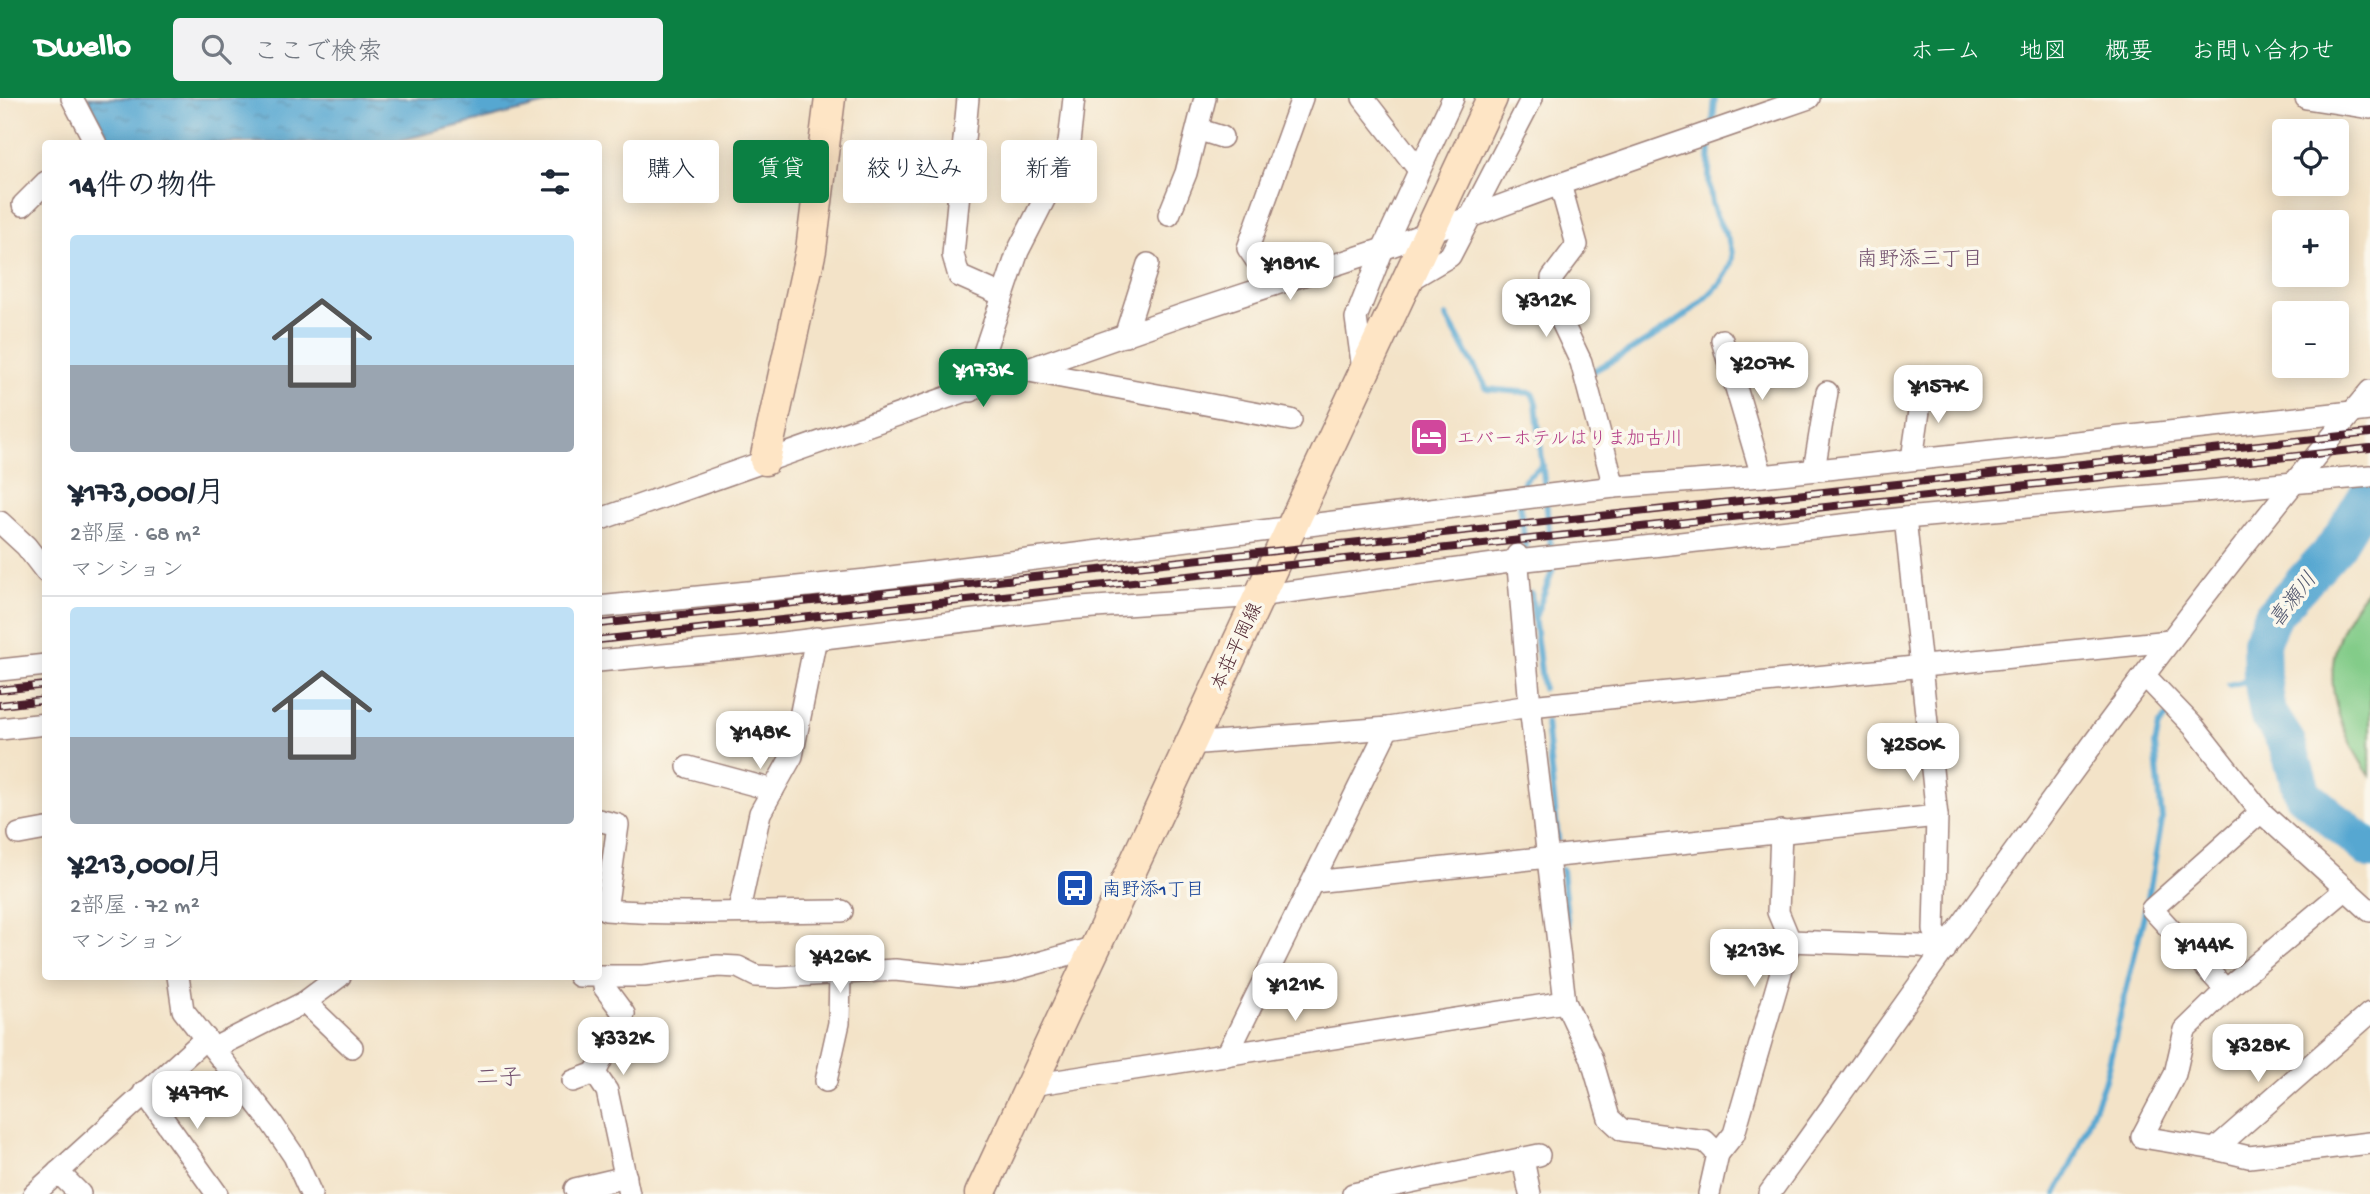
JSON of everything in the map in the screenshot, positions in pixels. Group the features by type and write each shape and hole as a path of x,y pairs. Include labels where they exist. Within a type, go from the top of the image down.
{"main road":[{"path":"765,460 811,250 830,98"},
{"name":"本荘平岡線","path":"980,1194 1403,283 1492,98"}],"street":[{"path":"72,98 90,140"},
{"path":"968,98 953,254 959,276 1002,295"},
{"path":"1069,140 1074,98"},
{"path":"1169,215 1200,130 1205,98"},
{"path":"1272,285 1248,248 1302,98"},
{"path":"1363,98 1419,170"},
{"path":"1363,370 1356,318 1383,249 1453,98"},
{"path":"1403,283 1450,256 1532,98"},
{"path":"602,519 765,460 1472,218 1770,104 1810,98"},
{"path":"2306,98 2370,108"},
{"path":"1200,130 1222,137"},
{"path":"1560,184 1577,245 1552,278 1552,301 1581,362 1614,487"},
{"path":"23,205 42,186"},
{"path":"971,391 984,360 1002,295 1018,251 1041,203"},
{"path":"1125,336 1148,264"},
{"path":"1722,340 1762,476"},
{"path":"1029,371 1291,420"},
{"path":"1912,459 1923,384"},
{"path":"1769,1194 2170,641 2292,483 2361,411 2370,391"},
{"path":"1814,470 1827,392"},
{"path":"602,607 867,580 1614,487 1762,476 2361,411"},
{"path":"602,661 1066,609 1258,596 1517,558 1905,518 2370,477"},
{"path":"1905,518 1923,664 1937,816 1934,930 1945,950"},
{"path":"0,523 26,546 42,567"},
{"path":"1517,558 1546,857 1565,1002 1591,1057 1609,1118 1622,1130 1705,1141 1718,1154"},
{"path":"740,910 760,813 792,757 816,638"},
{"path":"1189,744 1388,728 1530,706 2170,641"},
{"path":"0,670 42,665"},
{"path":"2146,677 2194,727 2261,812 2370,911"},
{"path":"0,729 42,724"},
{"path":"1227,1055 1388,728"},
{"path":"688,767 774,790"},
{"path":"2226,990 2152,909 2261,812"},
{"path":"1313,882 1937,816"},
{"path":"602,821 618,825 606,910 668,915 740,910 842,911"},
{"path":"19,834 42,830"},
{"path":"1709,1194 1718,1154 1734,1134 1790,941 1778,912 1781,831"},
{"path":"2346,889 2226,990 2185,1030 2175,1074 2142,1137 2249,1157 2370,1143"},
{"path":"1790,941 1920,946 1945,950"},
{"path":"573,1081 595,1073 624,1014 604,987 603,977 644,976 718,965 738,967 756,976 895,970 963,977 1010,971 1095,947"},
{"path":"826,1081 839,1023 839,974"},
{"path":"179,980 183,1010 271,1122 294,1156 304,1191"},
{"path":"34,1194 144,1092 210,1043 305,1002 335,980"},
{"path":"305,1002 352,1047"},
{"path":"1031,1085 1565,1002"},
{"path":"2215,1149 2370,1013"},
{"path":"575,1189 627,1186 607,1091 595,1073"},
{"path":"144,1092 217,1194"},
{"path":"1353,1194 1386,1190 1531,1157 1530,1194"},
{"path":"58,1172 80,1194"}],"green space":[{"path":"2370,587 2370,776 2344,728 2332,681 2340,634 2352,611"}],"water":[{"path":"88,98 571,98 401,140 109,140"}],"waterway":[{"path":"1713,123 1715,98"},
{"path":"1593,371 1673,324 1713,291 1726,274 1732,252 1715,213 1711,196 1710,144"},
{"path":"1446,316 1487,389 1532,393 1536,403 1553,569 1534,620"},
{"path":"1526,554 1519,495 1525,479 1543,465"},
{"name":"喜瀬川","path":"2370,491 2337,545 2273,615 2261,642 2262,677 2268,713 2287,743 2303,794 2370,850"},
{"path":"1531,593 1543,688"},
{"path":"2229,685 2262,677"},
{"path":"2056,1194 2074,1159 2105,1080 2148,898 2162,820 2155,745 2159,726 2167,716"},
{"path":"1546,722 1558,839"},
{"path":"1562,870 1574,983"}],"railway":[{"path":"602,624 2370,433"},
{"path":"602,640 2370,448"},
{"path":"0,690 42,685"},
{"path":"0,705 42,700"}],"place":[{"name":"エバーホテルはりま加古川","path":"1429,437"},
{"name":"南野添1丁目","path":"1075,888"}],"district":[{"name":"南野添三丁目","path":"1920,258"},
{"name":"二子","path":"499,1076"}]}
